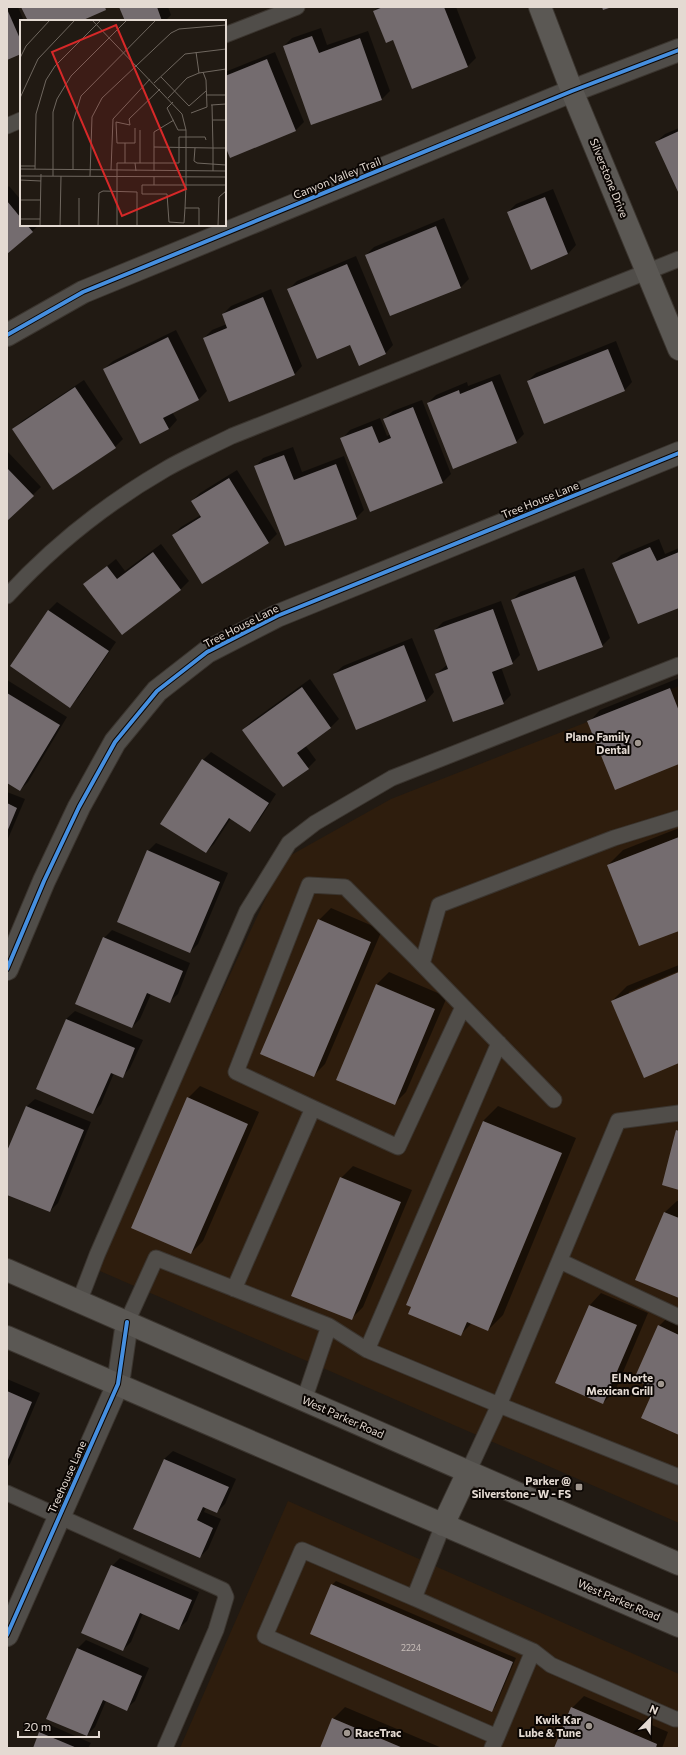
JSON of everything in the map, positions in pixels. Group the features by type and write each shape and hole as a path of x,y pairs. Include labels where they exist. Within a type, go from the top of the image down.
{"main road":[{"name":"Silverstone Drive","path":"540,7 572,91 679,349"},
{"name":"West Parker Road","path":"7,1270 679,1564"},
{"name":"West Parker Road","path":"7,1337 679,1626"},
{"path":"443,1525 468,1472"}],"street":[{"name":"Canyon Valley Trail","path":"7,335 83,292 572,91 679,50"},
{"name":"Tree House Lane","path":"7,968 44,881 79,807 115,742 157,691 207,652 278,616 679,453"},
{"name":"Treehouse Lane","path":"7,1635 118,1384 127,1322"}],"lane":[{"path":"226,35 296,7"},
{"path":"7,126 20,120"},
{"path":"7,596 34,567 96,514 166,469 232,436 679,259"},
{"path":"79,1302 97,1255 247,911 289,843 315,823 392,778 679,665"},
{"path":"463,1007 398,1147 236,1072 309,885 345,887 422,964 439,905 614,838 679,818"},
{"path":"417,959 554,1100"},
{"path":"367,1350 499,1043"},
{"path":"234,1289 314,1108"},
{"path":"468,1472 499,1405 618,1121 679,1113"},
{"path":"127,1322 156,1258 329,1326 367,1350 679,1477"},
{"path":"560,1261 679,1317"},
{"path":"304,1400 329,1326"},
{"path":"7,1493 223,1590 226,1597 216,1630 165,1748"},
{"path":"414,1598 443,1525"},
{"path":"533,1651 495,1742 265,1636 302,1550 533,1651 551,1665 675,1719 679,1719"}],"shaded area":[{"path":"679,686 679,1523 93,1268 284,859 391,799"},
{"path":"288,1501 679,1674 679,1748 180,1748"}],"building":[{"path":"21,7 105,7 106,10 83,20 28,20"},
{"path":"119,7 157,7 162,20 125,20"},
{"path":"383,7 444,7 468,67 412,89 393,40 386,43 373,11"},
{"path":"602,7 612,7 603,10"},
{"path":"7,9 20,39 20,54 7,60"},
{"path":"312,36 319,53 360,38 382,100 311,125 283,46"},
{"path":"267,59 296,131 230,158 226,148 226,76"},
{"path":"679,131 679,194 655,142"},
{"path":"545,197 568,254 531,270 507,212"},
{"path":"7,201 20,217 20,226 28,226 33,232 7,254"},
{"path":"436,226 461,288 390,316 365,255"},
{"path":"347,264 386,354 359,366 350,345 317,359 287,289"},
{"path":"263,297 295,375 229,402 203,338 227,328 222,314"},
{"path":"168,337 199,400 163,418 169,429 140,444 103,369"},
{"path":"608,349 625,391 544,424 527,381"},
{"path":"492,381 517,443 453,469 427,403 459,390 460,394"},
{"path":"75,387 116,448 53,490 12,429"},
{"path":"413,407 443,483 370,512 340,438 372,426 379,443 391,438 383,419"},
{"path":"284,455 294,480 336,464 357,519 285,546 254,466"},
{"path":"7,468 34,496 7,521"},
{"path":"229,478 269,543 202,584 172,535 201,517 191,501"},
{"path":"650,547 657,561 679,552 679,608 638,624 612,563"},
{"path":"153,552 181,590 122,635 83,584 107,566 117,579"},
{"path":"575,576 603,647 538,671 511,600"},
{"path":"493,609 513,664 492,672 504,704 453,722 435,674 448,669 434,630"},
{"path":"48,610 109,651 70,708 10,666"},
{"path":"404,645 426,701 356,730 333,674"},
{"path":"302,687 331,728 297,753 309,769 283,787 242,730"},
{"name":"Plano Family Dental","path":"670,688 679,711 679,764 615,790 587,721"},
{"path":"7,693 60,725 20,791 7,783"},
{"path":"202,759 269,803 250,832 229,818 206,853 160,824"},
{"path":"7,803 17,808 7,832"},
{"path":"679,837 679,931 639,946 607,865"},
{"path":"147,850 220,882 190,953 117,922"},
{"path":"318,919 371,942 314,1077 260,1054"},
{"path":"103,937 183,971 170,1003 147,993 132,1028 75,1004"},
{"path":"679,972 679,1063 644,1078 611,1001"},
{"path":"376,984 435,1009 395,1105 336,1080"},
{"path":"66,1019 135,1048 123,1078 111,1073 93,1114 36,1089"},
{"path":"187,1097 248,1124 191,1254 131,1228"},
{"path":"26,1106 84,1130 50,1212 7,1195 7,1151"},
{"path":"483,1121 562,1153 488,1331 467,1322 461,1336 408,1314 411,1307 406,1305"},
{"path":"676,1130 679,1131 679,1190 662,1185"},
{"path":"340,1177 401,1202 352,1320 291,1296"},
{"path":"664,1212 679,1218 679,1298 635,1280"},
{"path":"589,1305 637,1325 603,1404 555,1383"},
{"name":"El Norte Mexican Grill","path":"658,1325 679,1335 679,1435 641,1418 654,1389 634,1379"},
{"path":"7,1391 32,1402 7,1462"},
{"path":"164,1459 229,1487 217,1513 203,1507 197,1520 213,1528 200,1558 133,1529"},
{"path":"111,1565 192,1600 179,1630 140,1613 123,1651 81,1633"},
{"path":"331,1584 513,1662 492,1712 310,1634"},
{"path":"77,1648 142,1676 127,1711 103,1700 87,1736 46,1719"},
{"name":"Kwik Kar Lube & Tune","path":"571,1707 657,1744 656,1748 554,1748"},
{"name":"RaceTrac","path":"332,1718 403,1748 320,1748"},
{"path":"39,1732 77,1748 33,1748"}],"cycle path":[{"path":"7,335 83,292 572,91 679,50"},
{"path":"7,969 44,881 79,807 115,742 157,691 207,652 277,616 679,453"},
{"path":"7,1635 118,1384 127,1322"}],"place":[{"name":"Plano Family Dental","path":"638,743"},
{"name":"El Norte Mexican Grill","path":"661,1384"},
{"name":"Parker @ Silverstone - W - FS","path":"579,1487"},
{"name":"Kwik Kar Lube & Tune","path":"589,1726"},
{"name":"RaceTrac","path":"347,1733"}]}
